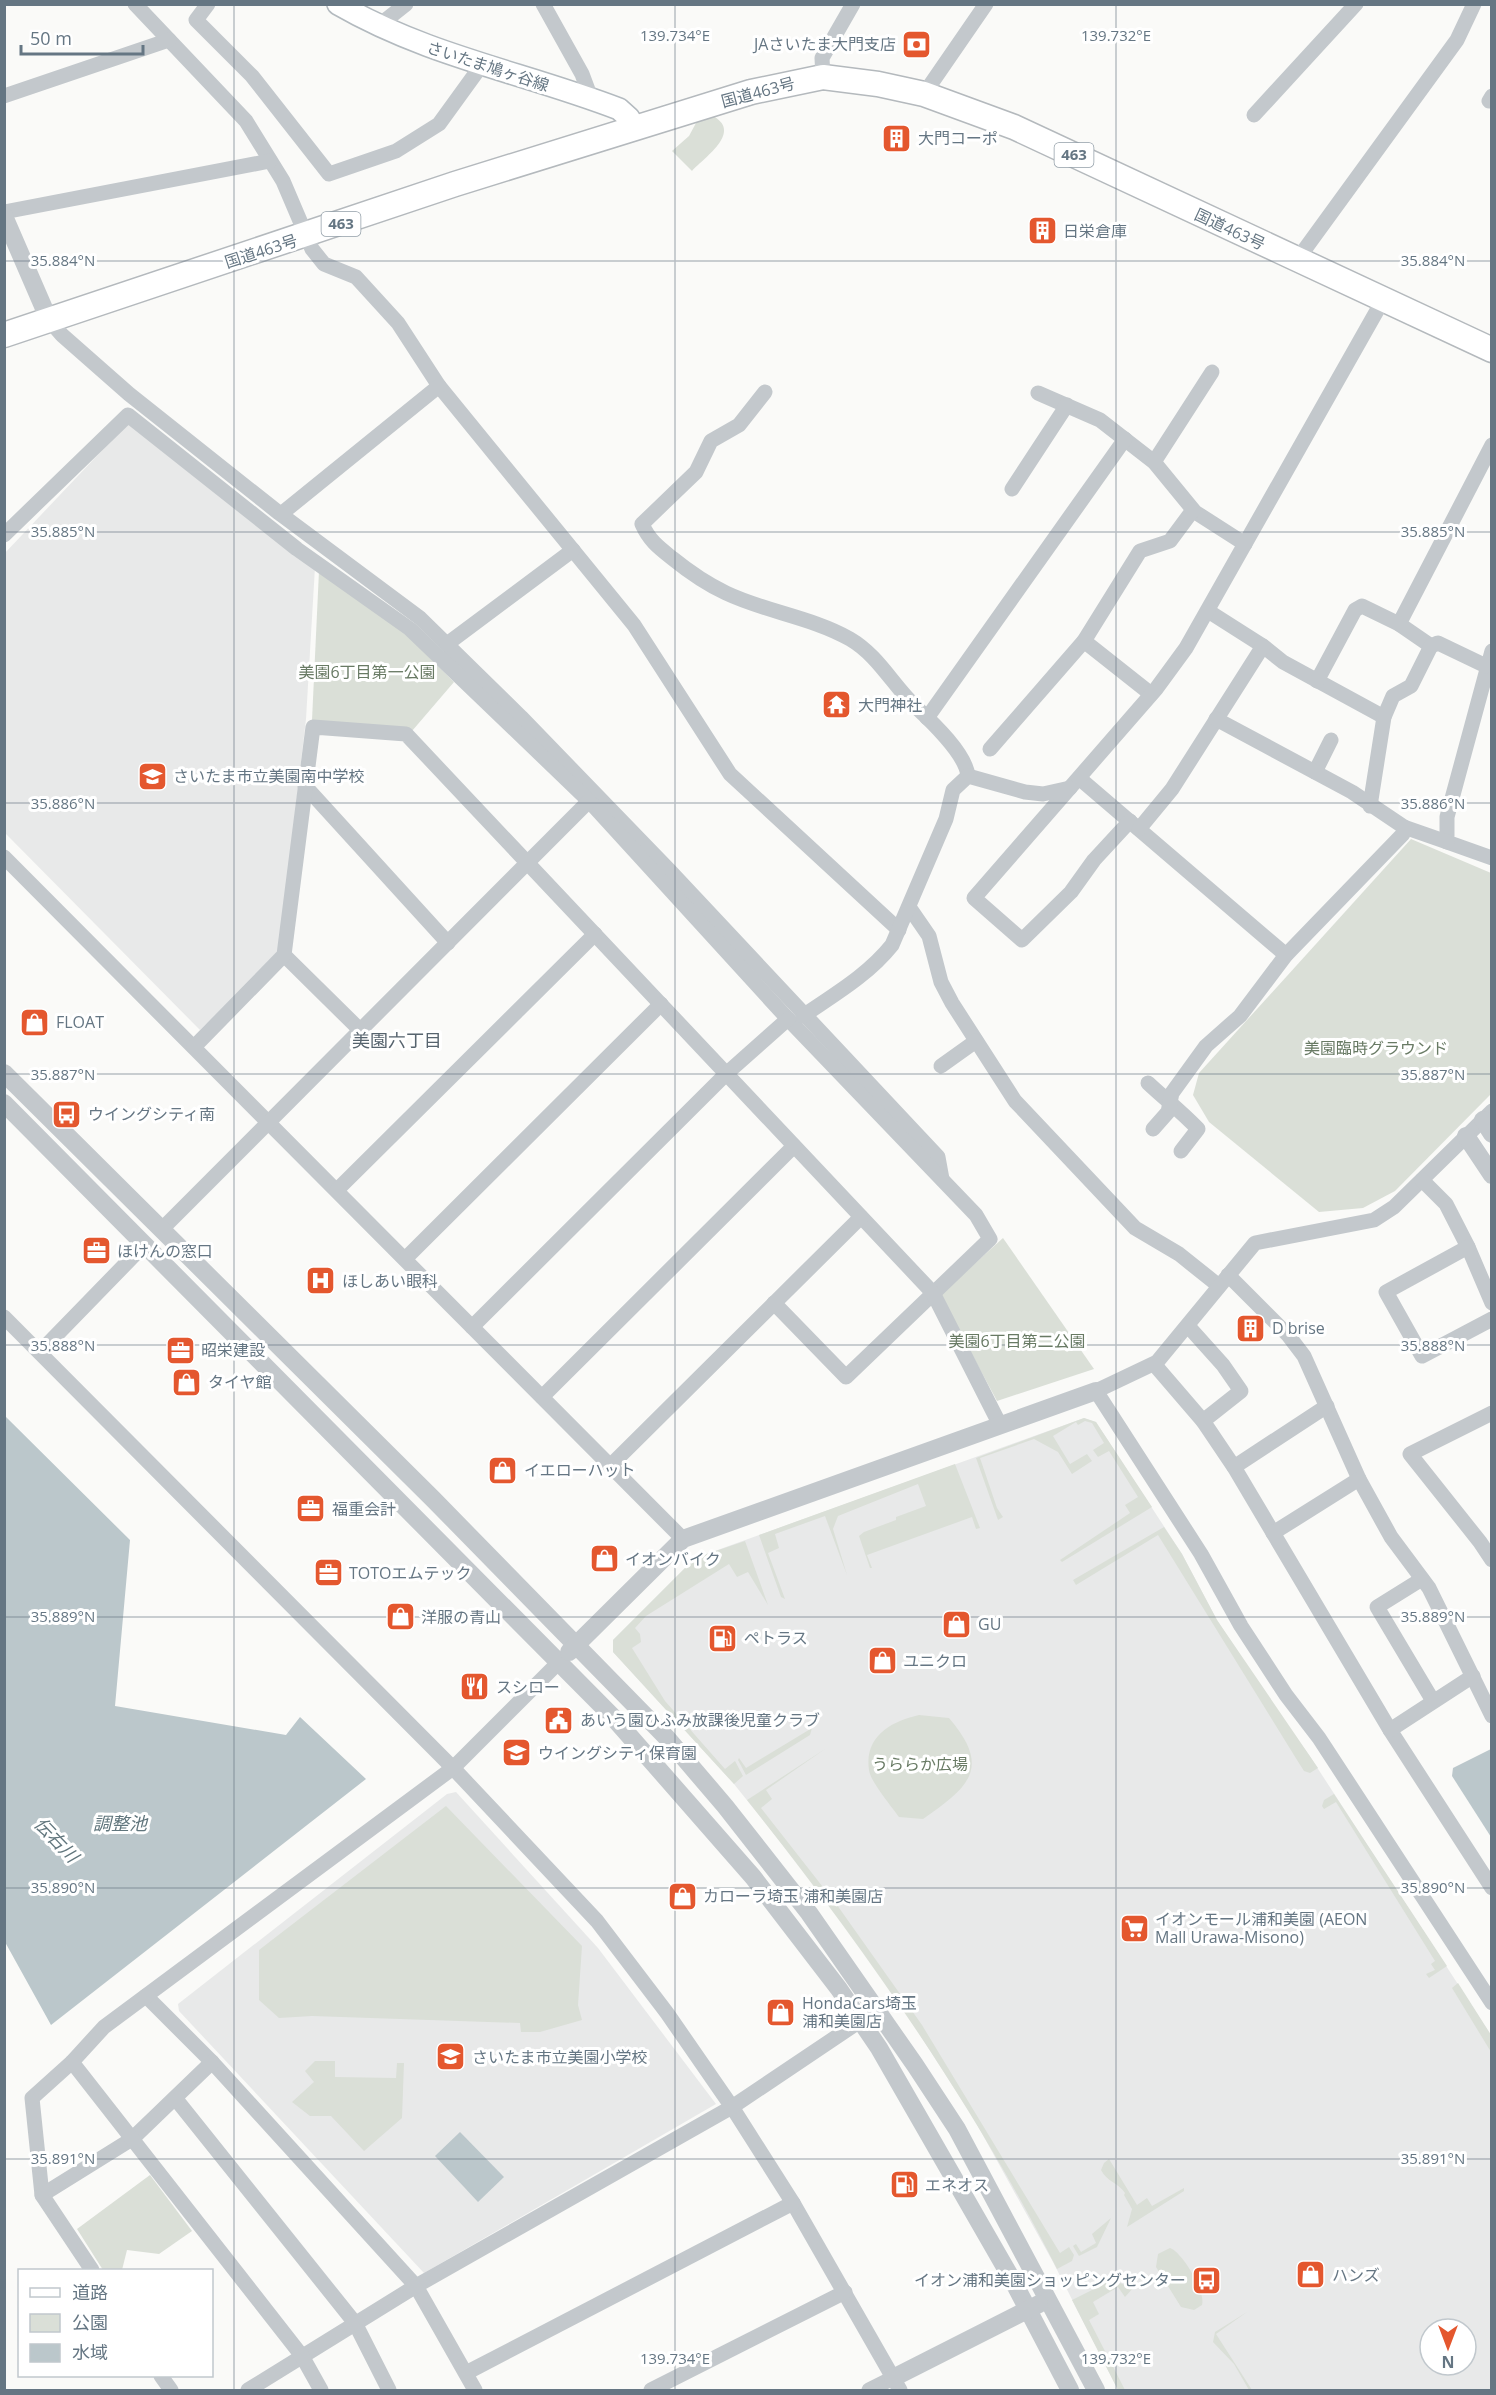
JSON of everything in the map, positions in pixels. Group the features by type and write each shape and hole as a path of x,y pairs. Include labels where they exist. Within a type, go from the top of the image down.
{"highway":[{"name":"国道463号","path":"4,335 455,184 751,92 823,77 869,82 924,94 1014,127 1491,350"}],"main road":[{"name":"さいたま鳩ヶ谷線","path":"338,4 377,27 481,66 591,98 619,109 629,118 634,128"}],"street":[{"path":"135,4 246,121 283,181 308,235 312,249 324,264 356,277 414,345 439,386 634,625 730,774 898,930"},
{"path":"208,4 196,20 252,76 328,174 396,151 439,124 481,66"},
{"path":"377,27 406,4"},
{"path":"543,4 582,74 591,98"},
{"path":"823,77 822,58 853,4"},
{"path":"924,94 986,4"},
{"path":"1254,115 1356,4"},
{"path":"1297,260 1457,40 1474,4"},
{"path":"4,96 169,40"},
{"path":"270,160 4,214 49,320 129,394 280,514 420,618 670,871 795,1017"},
{"path":"1263,645 1172,789 1094,860 1071,892 1022,940 974,898 1151,694 1186,648 1383,300"},
{"path":"1154,462 1212,372"},
{"path":"280,514 439,386"},
{"path":"765,392 739,425 711,441 696,472 642,524 648,539 682,567 726,593 827,627 852,640 884,668 902,694 927,718 967,766 968,776"},
{"path":"1038,393 1092,414 1154,462 1193,510 1245,544"},
{"path":"1012,489 1067,405"},
{"path":"4,535 128,415 297,549 410,629 589,801 795,1017 975,1215 990,1239 846,1377 774,1304"},
{"path":"927,718 1125,439"},
{"path":"1399,624 1491,445"},
{"path":"990,748 1084,641 1140,551 1170,541 1193,510"},
{"path":"447,644 573,550"},
{"path":"1317,681 1355,610 1362,606 1399,624 1431,646"},
{"path":"1208,611 1263,645 1282,662 1384,717"},
{"path":"1084,641 1151,694"},
{"path":"1370,806 1384,717 1393,696 1411,686 1431,646 1438,643 1486,666"},
{"path":"1447,842 1447,817 1491,651"},
{"path":"1216,719 1352,792 1404,827 1491,858"},
{"path":"194,1047 284,955 313,727 406,734 933,1293 1000,1425"},
{"path":"1315,772 1331,740"},
{"path":"968,776 1025,792 1043,794 1075,783"},
{"path":"472,1327 726,1074 795,1017 879,962 892,945 909,907 946,819 953,790 968,776"},
{"path":"1075,783 1135,825 1286,955"},
{"path":"305,786 448,943"},
{"path":"161,1230 589,801"},
{"path":"1153,1129 1168,1112 1172,1093 1206,1046 1240,1016 1286,955 1403,834 1404,827"},
{"path":"4,856 683,1539"},
{"path":"909,907 929,936 941,982 1015,1101 1135,1228 1224,1281 1288,1335 1304,1356 1359,1479 1391,1537 1422,1579 1446,1618 1491,1716"},
{"path":"337,1190 595,934"},
{"path":"284,955 360,1030"},
{"path":"405,1259 661,1004"},
{"path":"941,1066 976,1041"},
{"path":"4,1073 433,1499 694,1768 809,1913 957,2129 1096,2391"},
{"path":"1148,1083 1170,1103 1178,1107 1198,1129 1181,1151"},
{"path":"4,1103 612,1716 753,1877 805,1943 860,2021 943,2156 1029,2309 1070,2391"},
{"path":"91,2269 42,2195 32,2098 72,2062 104,2027 453,1768 683,1539 1096,1391 1154,1364 1256,1243 1374,1220 1394,1207 1466,1136 1489,1121"},
{"path":"1466,1136 1491,1175"},
{"path":"542,1397 794,1146"},
{"path":"1422,1180 1446,1204 1468,1247 1491,1303"},
{"path":"610,1466 861,1217"},
{"path":"40,1352 145,1244"},
{"path":"1468,1247 1386,1292 1422,1356 1491,1319"},
{"path":"4,1317 453,1768 597,1921 667,2013 732,2107 793,2203 896,2384"},
{"path":"1188,1326 1223,1365 1241,1391 1203,1420"},
{"path":"1154,1364 1203,1420 1234,1467 1390,1730 1491,1888"},
{"path":"1096,1391 1201,1554 1247,1636 1286,1695 1319,1738 1491,2003"},
{"path":"1234,1467 1327,1406"},
{"path":"1491,1413 1410,1454 1486,1538 1491,1560"},
{"path":"1273,1533 1359,1479"},
{"path":"1422,1579 1377,1607 1432,1701"},
{"path":"1390,1730 1473,1676"},
{"path":"146,1995 212,2062 416,2286 475,2391"},
{"path":"251,2390 416,2286 732,2107 860,2021"},
{"path":"72,2062 302,2356 321,2391"},
{"path":"42,2195 132,2139 212,2062"},
{"path":"175,2098 355,2323 389,2391"},
{"path":"466,2373 793,2203"},
{"path":"651,2391 845,2292"},
{"path":"868,2391 896,2384 1049,2299"},
{"path":"162,2377 171,2391"}],"shaded area":[{"name":"さいたま市立美園南中学校","path":"129,422 315,567 306,719 279,950 200,1030 5,833 4,554"},
{"name":"イオンモール浦和美園 (AEON Mall Urawa-Misono)","path":"1084,1418 1096,1422 1182,1554 1217,1620 1309,1755 1491,2035 1491,2390 1118,2390 1053,2262 974,2119 893,1993 817,1888 734,1784 613,1652 613,1640 690,1563 701,1556"},
{"name":"さいたま市立美園小学校","path":"456,1792 598,1948 716,2104 424,2273 179,2011 178,2004 447,1794"}],"green space":[{"path":"711,115 720,121 724,128 723,136 713,151 692,171 672,151 689,136 696,123 695,118"},
{"name":"美園6丁目第一公園","path":"319,571 407,635 454,682 412,731 312,720"},
{"name":"美園臨時グラウンド","path":"1411,839 1491,873 1491,1094 1395,1191 1363,1208 1319,1212 1209,1122 1193,1095 1199,1073"},
{"name":"美園6丁目第二公園","path":"1003,1238 1094,1369 997,1401 940,1295"},
{"path":"1084,1418 1096,1422 1152,1507 1062,1562 1060,1560 1130,1513 1125,1505 1138,1497 1109,1451 1098,1457 1093,1450 1104,1443 1092,1423 1085,1421 1078,1425 1076,1422 1053,1436 1070,1464 1087,1454 1092,1461 1072,1474 1058,1452 1034,1439 980,1458 997,1508 1003,1517 998,1520 976,1458"},
{"path":"955,1464 980,1528 976,1529 972,1517 867,1555 872,1568 870,1568 859,1536 896,1520 896,1517 926,1506 918,1484 838,1516 833,1529 847,1575 825,1516 775,1534 779,1548 768,1553 785,1599 781,1597 759,1535"},
{"path":"1164,1527 1182,1554 1217,1620 1318,1768 1310,1773 1304,1771 1158,1535 1076,1585 1073,1580"},
{"path":"745,1541 768,1605 748,1572 737,1577 729,1564 646,1616 635,1628 640,1634 641,1642 632,1648 665,1701 725,1769 735,1761 743,1776 734,1784 613,1652 613,1640 690,1563 701,1556"},
{"name":"うららか広場","path":"919,1715 949,1718 970,1750 972,1763 963,1786 953,1797 923,1819 899,1817 877,1787 869,1770 871,1748 882,1732 899,1721"},
{"path":"812,1728 810,1735 746,1775 739,1758 746,1768"},
{"path":"825,1749 766,1790 772,1799 761,1808 837,1905 922,2025 1060,2253 1069,2247 1074,2255 1072,2261 1057,2269 989,2146 914,2027 833,1912 747,1800"},
{"path":"1334,1794 1447,1966 1429,1978 1426,1974 1435,1970 1431,1964 1435,1961 1336,1802 1324,1809 1322,1806 1324,1800"},
{"path":"446,1806 582,1946 578,2005 582,2020 540,2032 521,2032 520,2023 312,2016 279,2018 259,2000 259,1950"},
{"path":"1458,1983 1491,2035 1491,2052 1452,1988"},
{"path":"315,2061 335,2061 335,2077 396,2078 397,2063 404,2063 402,2118 364,2151 331,2116 310,2116 292,2102 314,2082 305,2071"},
{"path":"1109,2159 1137,2205 1147,2198 1152,2206 1184,2188 1184,2191 1127,2227 1132,2209 1125,2193 1101,2170"},
{"path":"150,2175 192,2231 159,2254 127,2250 122,2269 102,2269 77,2229"},
{"path":"1111,2218 1097,2247 1079,2256 1073,2246 1076,2244 1081,2252 1096,2243 1092,2234"},
{"path":"1170,2248 1181,2257 1197,2282 1202,2305 1194,2310 1181,2307 1156,2267 1158,2254"},
{"path":"1106,2283 1120,2283 1133,2288 1125,2297 1118,2287 1093,2302 1099,2314 1089,2320 1125,2390 1118,2390 1072,2300"},
{"path":"1247,2312 1216,2334 1252,2390 1249,2390 1234,2364 1213,2342 1215,2332"}],"water":[{"name":"調整池","path":"5,1416 130,1540 115,1706 286,1735 300,1717 366,1779 51,2025 5,1942"},
{"path":"1491,1749 1491,1837 1452,1776 1453,1768"},
{"path":"460,2132 504,2177 478,2202 435,2156"}],"place":[{"name":"JAさいたま大門支店","path":"917,44"},
{"name":"大門コーポ","path":"897,138"},
{"name":"日栄倉庫","path":"1042,231"},
{"name":"大門神社","path":"837,705"},
{"name":"さいたま市立美園南中学校","path":"152,776"},
{"name":"FLOAT","path":"35,1022"},
{"name":"ウイングシティ南","path":"67,1114"},
{"name":"ほけんの窓口","path":"96,1251"},
{"name":"ほしあい眼科","path":"321,1281"},
{"name":"D brise","path":"1251,1328"},
{"name":"昭栄建設","path":"180,1350"},
{"name":"タイヤ館","path":"187,1382"},
{"name":"イエローハット","path":"503,1470"},
{"name":"福重会計","path":"311,1509"},
{"name":"イオンバイク","path":"604,1559"},
{"name":"TOTOエムテック","path":"328,1573"},
{"name":"洋服の青山","path":"400,1617"},
{"name":"GU","path":"957,1624"},
{"name":"ペトラス","path":"723,1638"},
{"name":"ユニクロ","path":"882,1661"},
{"name":"スシロー","path":"475,1687"},
{"name":"あいう園ひふみ放課後児童クラブ","path":"559,1720"},
{"name":"ウイングシティ保育園","path":"517,1753"},
{"name":"カローラ埼玉 浦和美園店","path":"682,1896"},
{"name":"イオンモール浦和美園 (AEON Mall Urawa-Misono)","path":"1134,1928"},
{"name":"HondaCars埼玉 浦和美園店","path":"781,2012"},
{"name":"さいたま市立美園小学校","path":"451,2057"},
{"name":"エネオス","path":"904,2185"},
{"name":"ハンズ","path":"1311,2275"},
{"name":"イオン浦和美園ショッピングセンター","path":"1207,2280"}],"district":[{"name":"美園六丁目","path":"397,1041"}],"water label":[{"name":"伝右川","path":"56,1840"}]}
